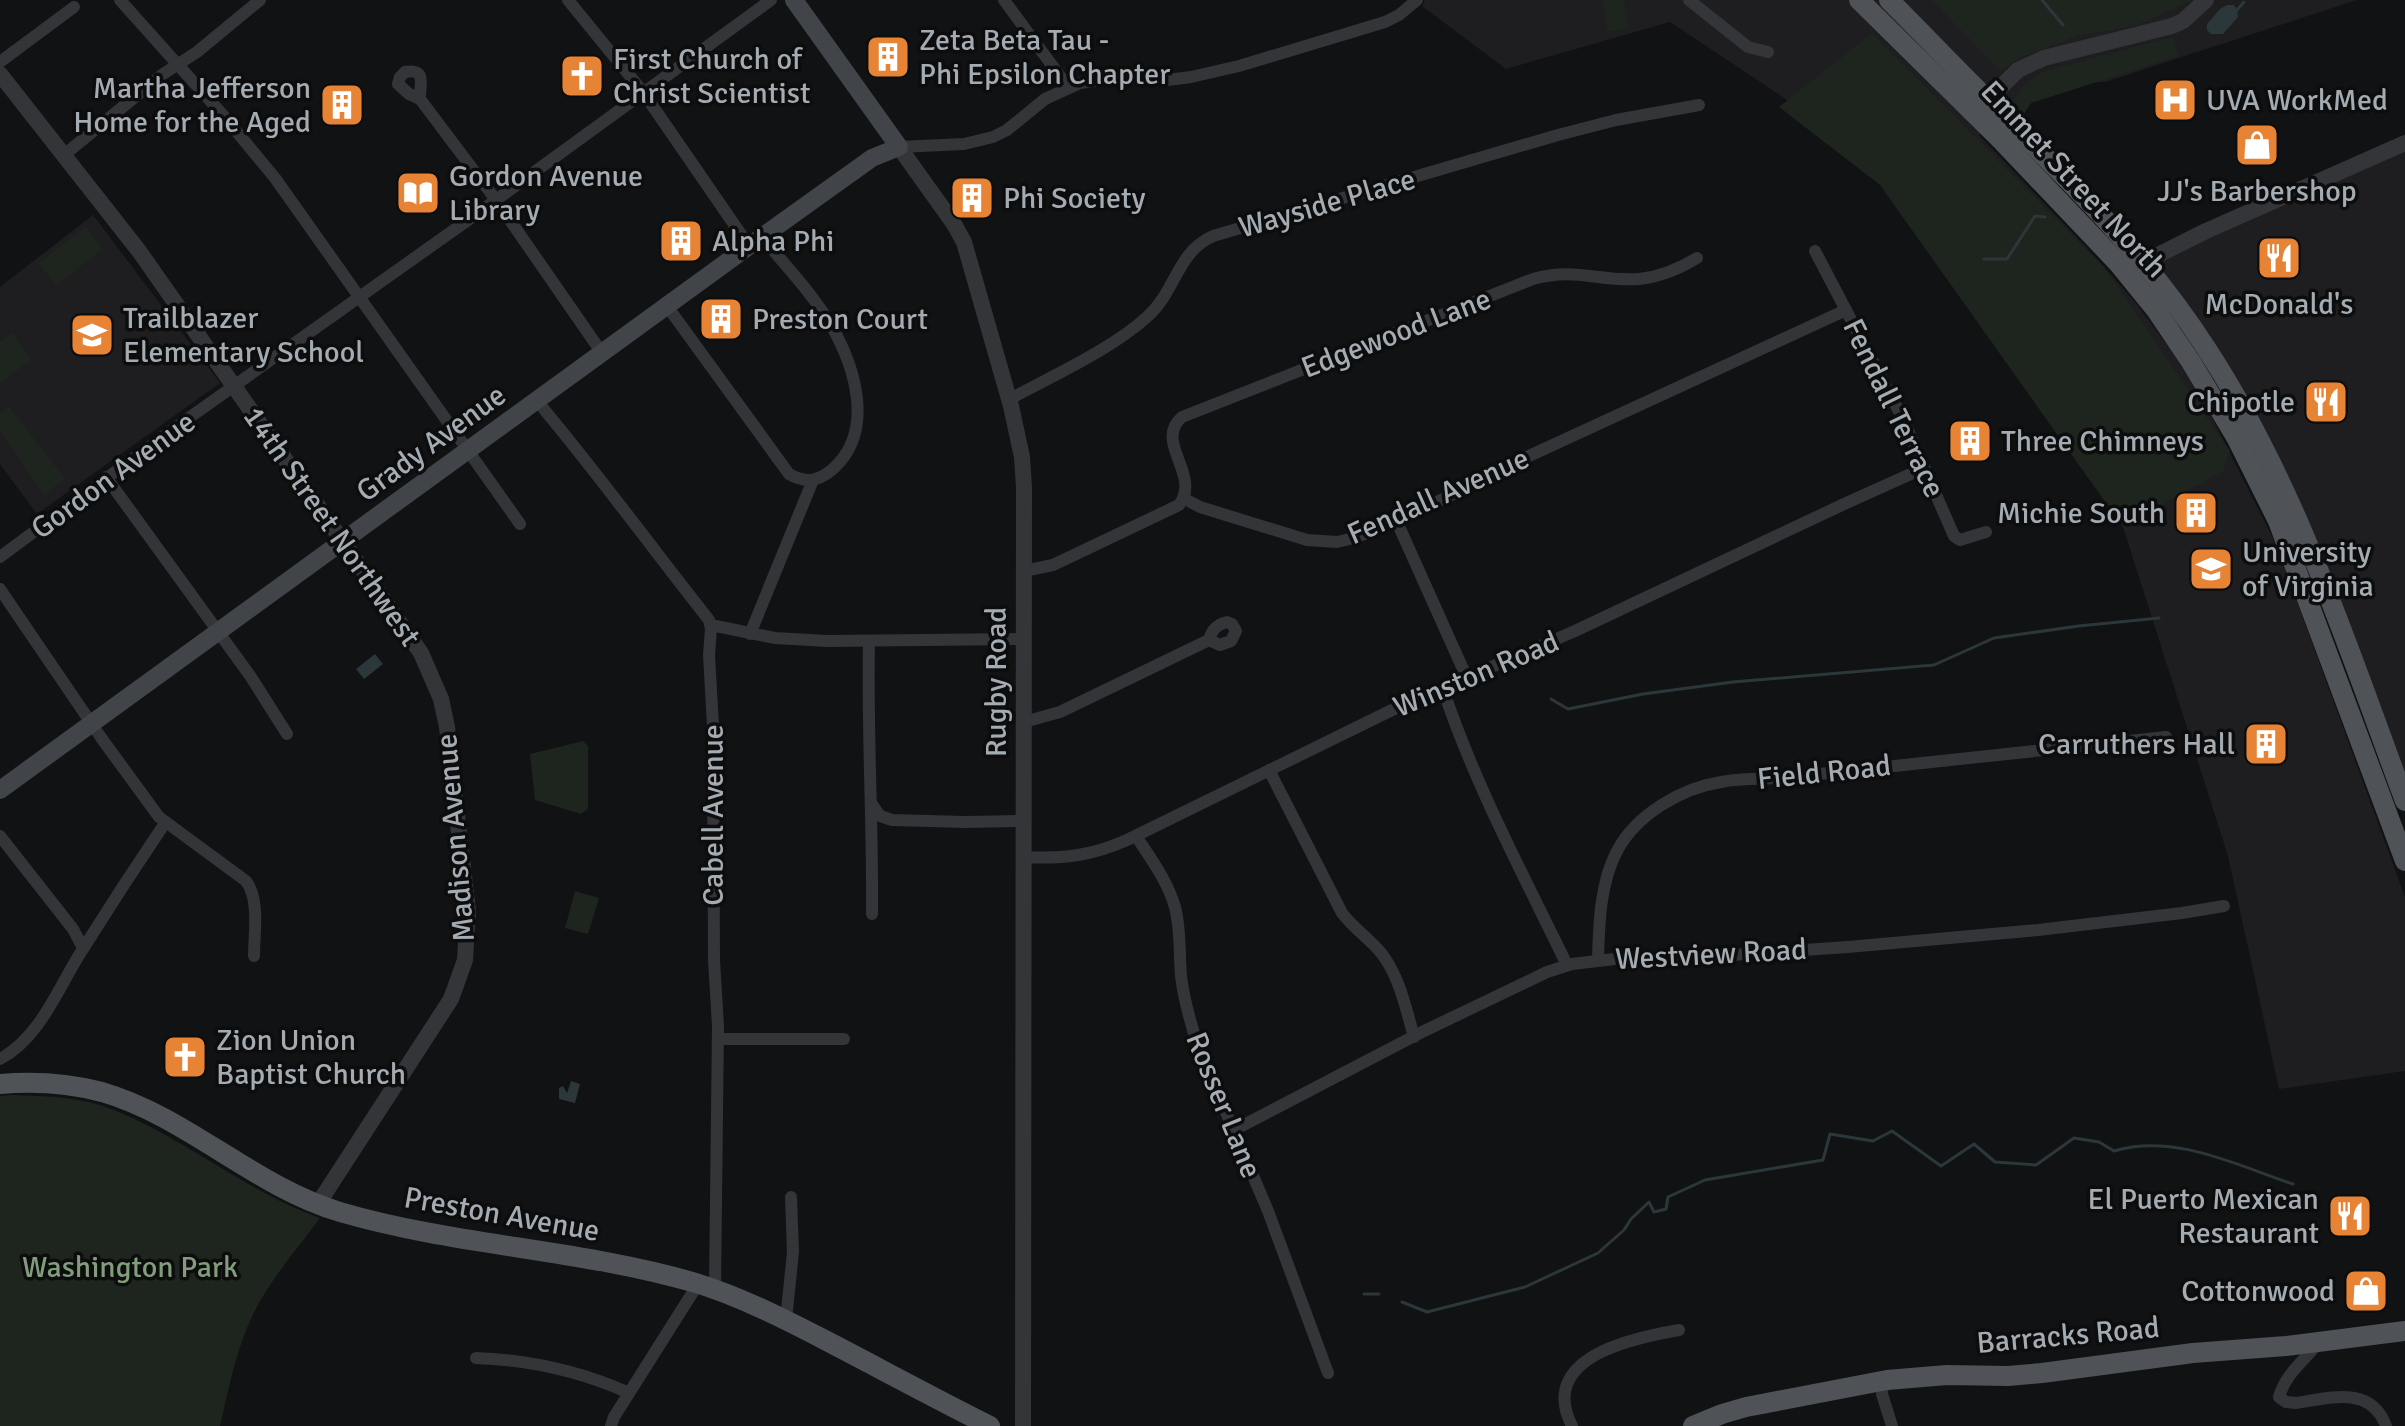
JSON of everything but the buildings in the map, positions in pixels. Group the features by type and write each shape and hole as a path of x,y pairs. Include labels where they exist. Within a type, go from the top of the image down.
{"main road":[{"name":"Rugby Road","path":"794,0 899,147"},
{"name":"Emmet Street North","path":"1859,0 1980,107 2054,165 2144,262 2206,347 2240,402 2278,474 2314,558 2405,801"},
{"name":"Emmet Street North","path":"1889,0 2125,272 2156,310 2198,373 2236,437 2271,506 2405,861"},
{"name":"Grady Avenue","path":"0,790 872,158 899,147"},
{"name":"Preston Avenue","path":"0,1084 40,1082 79,1087 129,1102 269,1182 339,1212 451,1237 660,1273 706,1287 786,1320 990,1426"},
{"name":"Barracks Road","path":"1693,1426 1746,1407 1883,1380 2042,1373 2193,1353 2405,1331"}],"street":[{"path":"120,0 275,178 520,524"},
{"path":"64,155 260,0"},
{"path":"568,0 643,92 755,242 815,301 830,323 848,360 858,411 849,449 832,470 813,480 797,479 786,470 667,306"},
{"name":"Gordon Avenue","path":"0,557 106,477 771,0"},
{"path":"1004,0 1068,87"},
{"path":"899,147 964,144 993,137 1007,130 1045,99 1068,87 1098,79 1167,80 1239,66 1385,22 1417,0"},
{"path":"1689,0 1748,47 1768,52"},
{"path":"1980,107 2018,70 2044,58 2172,26 2183,21 2206,0"},
{"path":"0,62 74,7"},
{"name":"14th Street Northwest","path":"0,74 134,244 421,653 430,672"},
{"path":"420,99 496,200 602,353"},
{"name":"Wayside Place","path":"1010,399 1104,347 1149,316 1169,290 1186,256 1194,247 1213,236 1558,135 1616,120 1699,105"},
{"path":"2125,272 2206,231 2405,143"},
{"name":"Rugby Road","path":"899,147 964,242 1010,399 1022,457 1023,1426"},
{"name":"Fendall Terrace","path":"1815,251 1903,419 1954,536 1960,540 1986,532"},
{"name":"Edgewood Lane","path":"1183,498 1186,485 1172,436 1182,417 1533,279 1567,272 1638,279 1666,274 1697,258"},
{"name":"Fendall Avenue","path":"1183,498 1200,507 1307,540 1322,542 1354,538 1397,522 1557,443 1846,310"},
{"path":"537,401 576,447 711,625 750,634 818,641 1024,639"},
{"name":"Winston Road","path":"1024,857 1076,856 1100,852 1392,710 1575,631 1924,468"},
{"path":"106,477 251,677 287,734"},
{"path":"750,634 813,480"},
{"path":"1024,571 1053,565 1174,509 1183,498"},
{"path":"1397,522 1467,678"},
{"path":"0,589 159,817 246,881 251,888 254,956"},
{"name":"Cabell Avenue","path":"706,1287 718,1039 714,960 711,625"},
{"path":"1024,722 1060,712 1209,640"},
{"path":"869,641 867,720 872,914"},
{"name":"Madison Avenue","path":"318,1204 451,999 465,960 468,911 447,727 441,699 430,672"},
{"path":"1443,689 1481,791 1567,965"},
{"name":"Field Road","path":"1598,959 1602,898 1617,851 1646,817 1679,795 1698,787 1722,781 1782,778 2166,737"},
{"path":"1269,770 1342,913 1393,971 1414,1037"},
{"path":"871,803 880,816 892,820 1024,821"},
{"path":"2,1055 22,1043 40,1020 165,823"},
{"path":"0,836 73,929 83,948"},
{"name":"Rosser Lane","path":"1136,836 1160,871 1175,907 1181,976 1199,1049 1268,1211 1328,1373"},
{"name":"Westview Road","path":"1234,1130 1414,1037 1567,965 1598,959 1717,956 2038,930 2224,906"},
{"path":"718,1039 844,1039"},
{"path":"786,1320 793,1252 791,1197"},
{"path":"611,1426 629,1393 706,1287"},
{"path":"1572,1426 1566,1409 1566,1391 1581,1363 1628,1340 1679,1330"},
{"path":"2319,1342 2284,1381 2279,1397 2296,1403 2355,1397 2380,1412 2386,1426"},
{"path":"476,1358 553,1366 583,1374 629,1393"},
{"path":"1883,1380 1882,1394 1892,1426"}],"shaded area":[{"name":"University of Virginia","path":"1425,0 2357,0 2105,82 2052,84 2022,93 1979,135 2136,303 2175,356 2208,410 2276,544 2405,897 2405,1071 2279,1089 2228,856 2123,527 1925,192 1670,22 1506,69 1422,6"},
{"path":"2227,5 2234,5 2238,17 2223,34 2211,34 2207,24"},
{"path":"2405,146 2405,802 2290,499 2144,262"},
{"name":"Trailblazer Elementary School","path":"93,215 220,383 37,514 0,464 0,287"},
{"path":"375,654 383,664 364,679 356,669"},
{"path":"571,1081 580,1084 575,1103 559,1099 559,1088 563,1086 567,1093"}],"green space":[{"path":"1603,0 1624,0 1628,28 1607,31"},
{"path":"1932,0 2193,0 2138,25 2077,36 2020,58 2000,71"},
{"path":"1872,33 2104,267 2230,451 2223,471 2123,527 1880,185 1779,107"},
{"path":"2173,37 2178,56 2031,103 2021,118 2008,104 2027,83 2044,71"},
{"path":"86,227 103,249 56,285 39,263"},
{"path":"12,333 31,360 0,383 0,342"},
{"path":"9,407 65,479 44,495 0,430 0,413"},
{"path":"583,741 588,746 588,809 581,814 535,800 530,754"},
{"path":"575,891 599,898 588,934 565,928"},
{"name":"Washington Park","path":"0,1096 77,1100 114,1110 166,1135 267,1194 320,1218 272,1282 249,1323 220,1426 0,1426"}],"waterway":[{"path":"2042,0 2063,25"},
{"path":"2237,10 2244,2"},
{"path":"1984,259 2007,259 2035,216 2045,217"},
{"path":"1551,699 1568,709 1643,694 1733,682 1934,665 1994,638 2159,618"},
{"path":"1402,1302 1427,1312 1525,1287 1598,1253 1649,1202 1654,1212 1666,1209 1668,1197 1705,1180 1823,1160 1830,1134 1873,1141 1892,1131 1941,1166 1974,1144 1995,1162 2036,1165 2074,1138 2099,1142 2114,1151 2137,1146 2159,1146 2227,1160 2293,1184"},
{"path":"1364,1294 1379,1294"}],"place":[{"name":"Zeta Beta Tau - Phi Epsilon Chapter","path":"888,57"},
{"name":"First Church of Christ Scientist","path":"582,76"},
{"name":"UVA WorkMed","path":"2175,100"},
{"name":"Martha Jefferson Home for the Aged","path":"342,105"},
{"name":"JJ's Barbershop","path":"2257,145"},
{"name":"Gordon Avenue Library","path":"418,193"},
{"name":"Phi Society","path":"972,198"},
{"name":"Alpha Phi","path":"681,241"},
{"name":"McDonald's","path":"2279,258"},
{"name":"Preston Court","path":"721,319"},
{"name":"Trailblazer Elementary School","path":"92,335"},
{"name":"Chipotle","path":"2326,402"},
{"name":"Three Chimneys","path":"1970,441"},
{"name":"Michie South","path":"2196,513"},
{"name":"University of Virginia","path":"2211,569"},
{"name":"Carruthers Hall","path":"2266,744"},
{"name":"Zion Union Baptist Church","path":"185,1057"},
{"name":"El Puerto Mexican Restaurant","path":"2350,1216"},
{"name":"Cottonwood","path":"2366,1291"}]}
